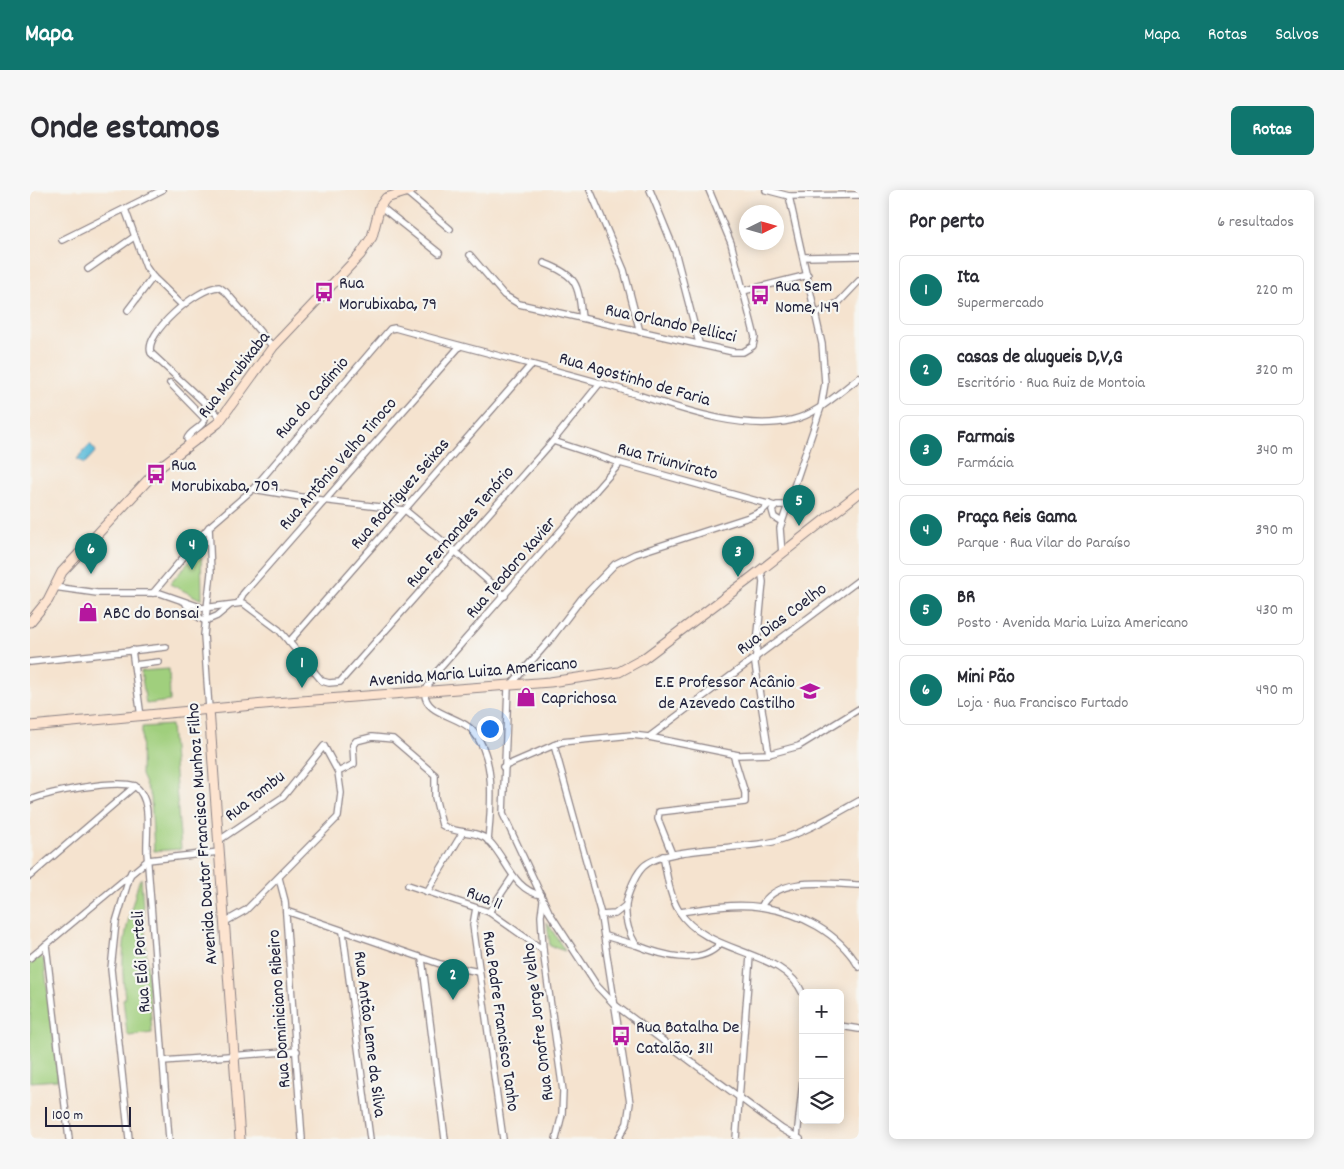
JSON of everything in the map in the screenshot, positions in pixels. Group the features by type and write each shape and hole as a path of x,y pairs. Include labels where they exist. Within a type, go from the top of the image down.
{"street":[{"path":"62,240 162,190"},
{"path":"590,190 624,270 640,332"},
{"path":"650,190 678,260 698,343"},
{"name":"Rua Orlando Pellicci","path":"470,255 511,300 529,307 738,352 749,350 753,346 755,337 731,243 709,190"},
{"path":"766,190 788,196 859,196"},
{"path":"439,253 380,206 392,195 408,191 450,230"},
{"path":"782,554 779,538 782,522 821,407 825,383 825,363 816,314 788,196"},
{"name":"Rua Morubixaba","path":"30,622 48,600 62,572 160,467 222,419 273,347 360,255 372,237 380,206"},
{"path":"125,209 146,267 153,277 182,305"},
{"path":"88,269 134,237"},
{"path":"804,257 859,256"},
{"path":"544,263 568,273 573,280 577,289 582,318"},
{"path":"743,291 808,275"},
{"path":"128,310 153,277"},
{"path":"816,314 839,302 852,291 859,281"},
{"path":"222,419 150,350 151,344 169,318 190,299 211,288 222,288 273,347"},
{"name":"Rua Agostinho de Faria","path":"395,328 600,383 712,416 743,421 765,423 791,421 811,414 859,378"},
{"name":"Rua do Cadimio","path":"153,593 209,527 254,488 389,330 395,328"},
{"name":"Rua Antônio Velho Tinoco","path":"240,602 243,594 460,346"},
{"name":"Rua Rodriguez Seixas","path":"289,642 531,365"},
{"name":"Rua Fernandes Tenório","path":"289,642 322,681 336,683 344,679 553,441 600,383"},
{"path":"170,384 205,419 203,424 188,436 187,439 191,444"},
{"name":"Rua Triunvirato","path":"553,441 620,463 772,505"},
{"name":"Rua Teodoro Xavier","path":"425,692 434,675 620,463"},
{"path":"254,488 325,500 404,510 456,552 505,596"},
{"name":"Avenida Maria Luiza Americano","path":"30,726 209,709 510,685 595,677 619,672 642,659 782,554 859,493"},
{"path":"787,505 772,505 749,518 635,554 615,564 582,598 550,640 508,688 503,767 503,814 542,898 587,972 615,1005 739,1098 782,1129 798,1138 799,1124"},
{"path":"772,505 773,515 782,522"},
{"name":"Avenida Doutor Francisco Munhoz Filho","path":"209,527 211,573 205,621 209,709 232,1055 240,1139"},
{"path":"761,570 764,582 756,656 759,695 768,754"},
{"name":"Rua Dias Coelho","path":"650,737 859,580"},
{"path":"54,587 97,593 153,593 169,596 186,604 208,608 229,606 240,602 248,605 289,642"},
{"path":"186,604 195,615 205,621 218,616 229,606"},
{"path":"30,662 166,647"},
{"path":"132,650 141,716"},
{"path":"134,665 159,662"},
{"path":"425,692 428,704 467,724 484,748 489,775 488,841"},
{"path":"503,767 554,745 613,736 650,737 733,754 768,754 799,746 859,709"},
{"path":"223,923 246,910 338,817 341,800 338,772 354,764 353,745 356,741 372,737 393,739 435,775 435,797 442,826 479,835 488,841 513,876 529,892 542,898"},
{"path":"554,745 604,936 630,1112 618,1139"},
{"name":"Rua Tombu","path":"218,841 283,797 324,746 338,772"},
{"path":"672,854 658,818 659,812 744,802 745,793 733,754"},
{"path":"30,800 52,792 113,785 135,786"},
{"path":"30,876 135,786"},
{"name":"Rua Elói Porteli","path":"135,786 141,792 146,806 148,860 169,1139"},
{"path":"600,915 615,914 625,906 637,874 653,859 672,854 734,848 776,841 805,831 859,801"},
{"path":"427,892 463,832"},
{"path":"30,958 131,872 148,860 219,852"},
{"path":"663,856 670,886 680,912 692,925 720,944 782,970 793,978 800,989"},
{"path":"129,1139 111,969 116,922 131,872"},
{"name":"Rua Padre Francisco Tanho","path":"489,912 513,876"},
{"name":"Rua Dominiciano Ribeiro","path":"279,878 286,911 302,1139"},
{"path":"761,907 769,895 797,885 859,884"},
{"name":"Rua 11","path":"408,885 489,912 543,950"},
{"name":"Rua Onofre Jorge Velho","path":"542,898 543,950 562,1092 562,1114 556,1139"},
{"path":"625,906 629,928 636,945"},
{"path":"680,912 736,906 761,907 819,927 844,946 859,967"},
{"name":"Rua Padre Francisco Tanho","path":"476,908 473,925 503,1139"},
{"path":"286,911 422,959 479,972"},
{"name":"Rua Antão Leme da Silva","path":"343,932 370,1139"},
{"path":"604,936 666,954 695,956 712,952 720,944"},
{"path":"46,945 69,1139"},
{"path":"736,1139 750,956"},
{"path":"422,959 445,1139"},
{"path":"844,1026 859,1028"},
{"path":"163,1062 297,1051"}],"green space":[{"path":"201,548 202,600 170,584"},
{"path":"169,669 170,701 146,704 141,671"},
{"path":"171,725 181,849 154,851 151,797 141,775 142,727"},
{"path":"141,878 152,1033 129,1036 123,999 125,998 123,952 130,912"},
{"path":"547,922 565,951 550,946"},
{"path":"39,955 44,960 58,1080 30,1082 30,963"}],"water":[{"path":"90,444 96,451 84,464 77,459"}],"place":[{"name":"Rua Morubixaba, 79","path":"324,292"},
{"name":"Rua Sem Nome, 149","path":"760,295"},
{"name":"Rua Morubixaba, 709","path":"156,474"},
{"name":"BR","path":"799,526"},
{"name":"Praça Reis Gama","path":"192,570"},
{"name":"Mini Pão","path":"91,574"},
{"name":"Farmais","path":"738,577"},
{"name":"ABC do Bonsai","path":"88,612"},
{"name":"Ita","path":"302,688"},
{"name":"E.E Professor Acânio de Azevedo Castilho","path":"810,691"},
{"name":"Caprichosa","path":"526,697"},
{"name":"casas de alugueis D,V,G","path":"453,1000"},
{"name":"Rua Batalha De Catalão, 311","path":"621,1036"}]}
